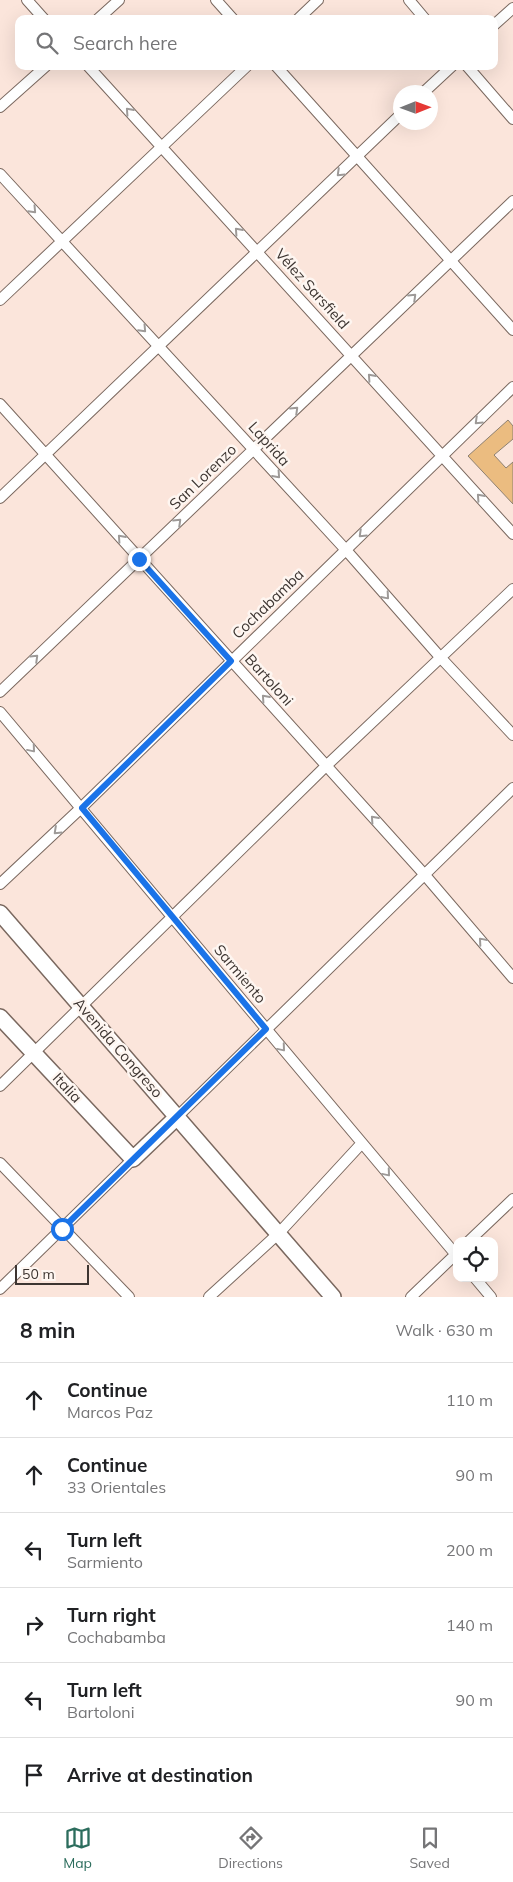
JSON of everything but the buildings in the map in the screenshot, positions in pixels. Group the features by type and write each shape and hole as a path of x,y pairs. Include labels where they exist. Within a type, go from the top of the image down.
{"street":[{"path":"27,0 40,15"},
{"path":"102,15 119,0"},
{"path":"216,0 229,15"},
{"path":"302,15 318,0"},
{"path":"409,0 422,15"},
{"path":"498,22 513,8"},
{"path":"0,107 42,70"},
{"name":"Vélez Sarsfield","path":"92,70 513,534"},
{"path":"0,300 243,70"},
{"path":"280,70 513,330"},
{"path":"432,85 448,70"},
{"path":"470,70 513,119"},
{"path":"0,498 393,122"},
{"name":"Laprida","path":"0,174 254,449 440,657 513,735"},
{"name":"San Lorenzo","path":"0,692 513,201"},
{"name":"Cochabamba","path":"0,884 82,808 513,387"},
{"name":"Bartoloni","path":"0,404 424,874 513,978"},
{"path":"0,1086 326,766 513,589"},
{"name":"Sarmiento","path":"0,712 453,1250"},
{"path":"0,1290 513,788"},
{"name":"Avenida Congreso","path":"0,913 333,1297"},
{"name":"Italia","path":"0,1017 133,1159"},
{"path":"209,1297 279,1233 362,1143"},
{"path":"0,1163 129,1297"},
{"path":"473,1237 513,1199"},
{"path":"411,1297 453,1257"},
{"path":"478,1282 491,1297"}],"route":[{"path":"62,1229 266,1029 82,808 231,661 139,559"}]}
